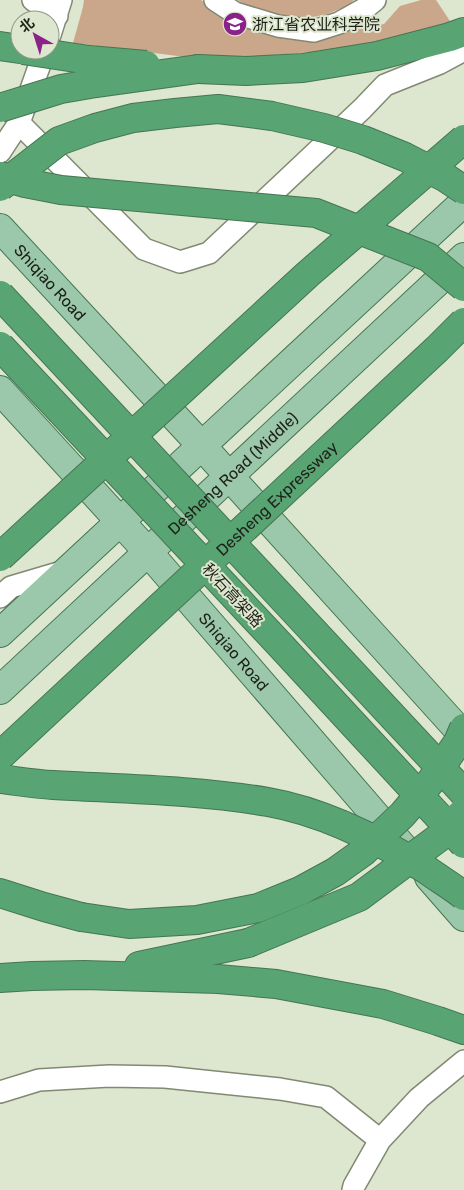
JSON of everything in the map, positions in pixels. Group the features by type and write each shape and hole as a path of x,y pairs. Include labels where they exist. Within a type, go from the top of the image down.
{"highway":[{"path":"60,56 89,60 198,69 246,71 303,68 377,56 464,32"},
{"path":"10,115 61,89 198,69"},
{"path":"0,187 59,141 95,128 133,118 218,110 272,116 324,128 364,140 405,157 446,178 464,190"},
{"path":"0,557 308,274 464,139"},
{"path":"0,176 61,190 316,213 428,256 464,287"},
{"name":"秋石高架路","path":"0,295 464,793"},
{"name":"Desheng Expressway","path":"0,756 423,363 464,322"},
{"name":"秋石高架路","path":"0,346 464,844"},
{"path":"0,893 35,905 81,917 129,924 198,920 258,908 300,891 335,872 363,852 403,814 432,781 458,742 464,728"},
{"path":"0,779 50,785 221,796 269,802 318,815 352,828 400,853 464,896"},
{"path":"84,975 164,962 248,944 359,897 449,830 464,809"},
{"path":"0,978 84,975 218,979 276,984 383,1004 464,1030"}],"main road":[{"path":"0,632 464,202"},
{"name":"Shiqiao Road","path":"0,228 230,476 464,736"},
{"name":"Desheng Road (Middle)","path":"0,690 464,257"},
{"name":"Shiqiao Road","path":"0,390 148,552 464,917"}],"street":[{"path":"33,0 47,10"},
{"path":"215,0 235,14 278,26 314,31 340,23 375,0"},
{"path":"10,115 144,249 180,262 209,252 362,109 385,85 440,63 464,50"},
{"path":"0,152 10,115 40,60"},
{"path":"0,597 11,587 65,571"},
{"path":"353,1190 380,1140 419,1098 464,1061"},
{"path":"0,1092 40,1080 109,1076 165,1078 280,1089 326,1097 380,1140"}],"shaded area":[{"path":"84,0 201,0 232,23 299,38 384,24 400,6 421,0 436,0 452,24 339,50 210,60 73,43"},
{"path":"238,0 354,0 347,6 327,14 305,19 280,16 243,4"}],"place":[{"name":"浙江省农业科学院","path":"235,24"}]}
